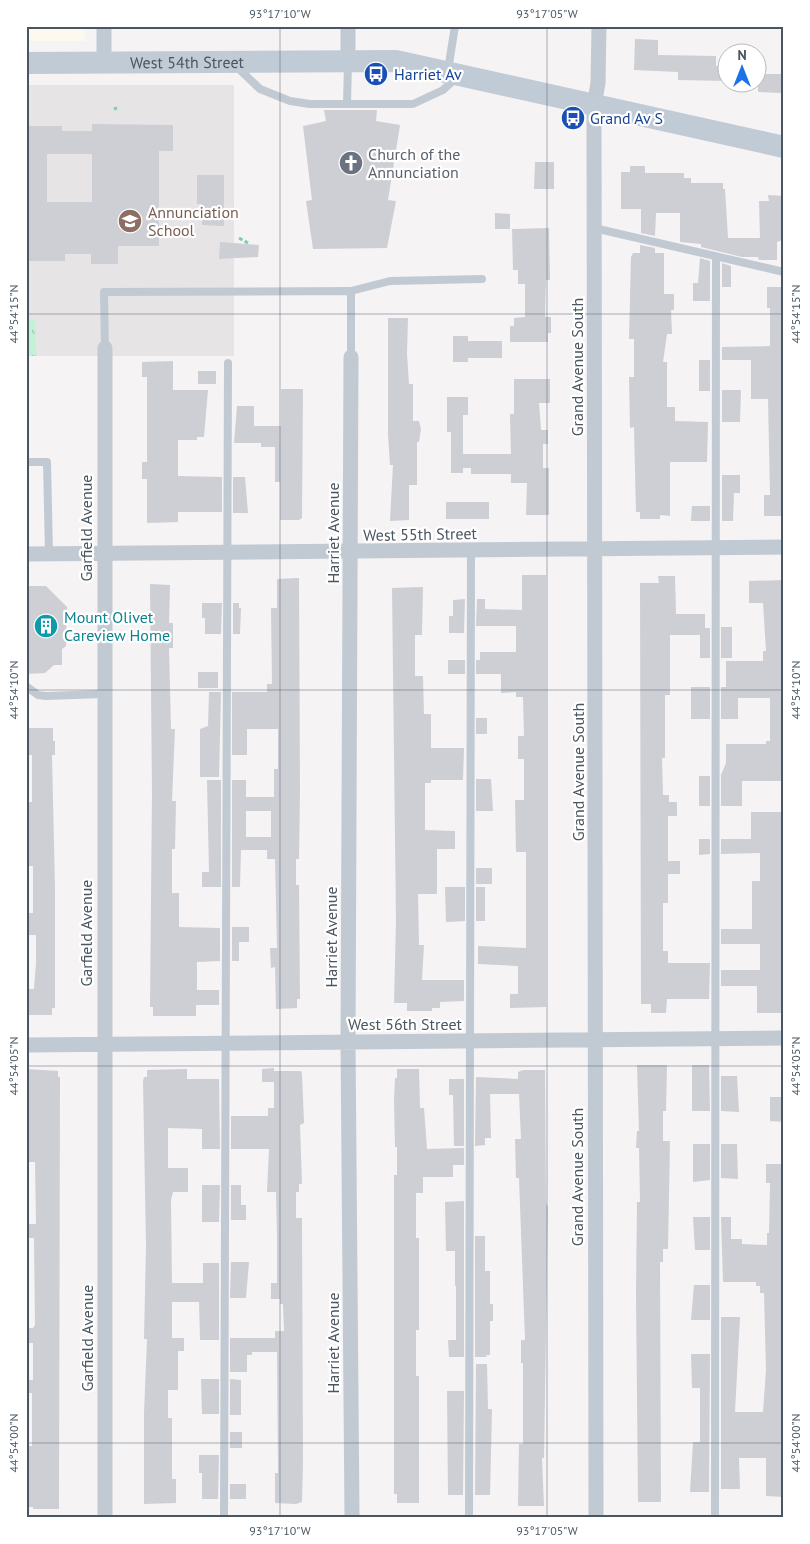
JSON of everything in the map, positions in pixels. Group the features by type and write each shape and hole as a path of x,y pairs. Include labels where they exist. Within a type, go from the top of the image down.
{"street":[{"path":"104,26 104,62"},
{"path":"348,26 348,60"},
{"name":"Grand Avenue South","path":"596,1518 594,106 598,83 599,26"},
{"name":"West 54th Street","path":"26,64 396,61 784,148"},
{"name":"Garfield Avenue","path":"104,348 103,1044 105,1518"},
{"name":"Harriet Avenue","path":"351,357 348,1042 352,1518"},
{"name":"West 55th Street","path":"26,554 784,547"},
{"name":"West 56th Street","path":"26,1045 784,1038"}],"lane":[{"path":"231,61 260,90 290,101 310,104 412,104 443,90 454,73 455,26"},
{"path":"347,103 348,60"},
{"path":"594,228 784,272"},
{"path":"715,1518 716,257"},
{"path":"104,348 104,292 351,291 390,281 482,279"},
{"path":"351,291 351,357"},
{"path":"224,1518 228,362"},
{"path":"26,462 47,462 49,554"},
{"path":"469,1518 471,551"},
{"path":"26,686 38,695 46,696 103,694"}],"path":[{"path":"240,238 248,243"}],"shaded area":[{"path":"26,26 85,26 85,41 26,41"},
{"name":"Annunciation School","path":"26,85 234,85 234,356 26,356"}],"green space":[{"path":"26,319 35,319 36,356 26,356"}],"building":[{"path":"635,39 658,40 658,55 716,56 718,81 678,80 678,72 634,70"},
{"path":"768,74 784,74 784,93 758,92 768,92"},
{"name":"Church of the Annunciation","path":"324,110 377,110 376,121 400,125 388,200 396,201 387,248 313,249 306,201 312,200 303,126 326,121"},
{"path":"92,124 173,125 173,151 159,151 159,246 118,246 118,264 91,264 91,254 65,254 65,261 26,261 26,126 62,126 62,131 92,131","holes":["47,154 92,154 92,202 47,202"]},
{"path":"535,162 554,162 554,189 534,189"},
{"path":"630,166 645,166 645,173 684,173 684,178 691,178 691,183 723,183 728,238 760,238 759,201 769,201 768,195 784,196 783,240 777,242 777,260 759,260 758,257 742,257 701,247 701,244 680,242 680,213 656,213 655,236 641,233 641,209 621,209 621,172 630,172"},
{"path":"197,175 224,175 224,226 202,225 202,204 197,204"},
{"path":"495,213 510,214 510,229 495,229"},
{"path":"549,228 550,280 546,280 545,317 551,317 551,333 548,333 548,342 510,342 510,326 514,326 514,318 525,317 525,284 518,284 518,270 513,270 512,229"},
{"path":"220,242 259,245 258,257 219,259"},
{"path":"640,245 655,248 655,253 664,253 664,294 674,294 674,310 671,310 672,334 667,334 663,362 667,362 667,407 675,407 675,421 708,422 707,462 670,462 670,516 660,515 660,519 640,519 640,512 636,512 634,427 630,428 629,377 634,377 634,339 629,339 631,257 633,253 640,253"},
{"path":"700,258 710,261 710,301 693,301 693,283 698,283"},
{"path":"722,263 731,266 731,287 722,287"},
{"path":"767,287 784,287 784,516 764,516 764,495 770,495 768,399 751,399 751,360 722,360 722,347 770,346 770,308 767,308"},
{"path":"388,318 408,318 407,354 409,384 413,384 413,421 419,421 421,429 419,442 417,442 417,485 409,485 409,520 390,521 393,465 390,465 388,434"},
{"path":"453,336 468,336 468,341 502,341 502,358 468,358 468,362 453,362"},
{"path":"699,360 710,360 710,391 699,391"},
{"path":"173,361 173,390 208,390 204,437 197,437 197,440 178,440 178,476 222,477 222,512 178,512 178,522 147,523 147,479 142,479 142,462 147,462 147,377 142,377 142,362"},
{"path":"198,371 216,371 216,384 198,384"},
{"path":"514,379 550,379 550,403 539,403 541,430 548,430 548,444 543,444 543,468 549,468 549,515 526,515 527,483 511,483 511,474 471,474 471,468 463,468 463,473 451,473 451,432 447,432 447,397 468,397 468,415 463,415 463,454 511,454 510,414 514,414"},
{"path":"281,389 303,389 302,518 299,520 280,520 280,482 275,482 275,447 261,447 261,443 234,443 237,406 254,406 254,426 281,426"},
{"path":"722,390 741,390 740,422 722,422"},
{"path":"722,475 740,475 740,493 734,493 733,521 722,521"},
{"path":"233,477 245,477 248,513 233,513"},
{"path":"446,502 489,502 489,519 446,519"},
{"path":"692,506 710,506 710,521 691,521"},
{"path":"522,575 546,575 546,1007 510,1008 510,994 518,994 518,966 478,964 478,946 526,948 526,852 516,852 515,800 524,800 524,759 518,759 518,736 524,736 523,697 516,697 516,692 501,693 501,674 476,674 476,660 480,660 480,652 516,652 516,626 476,626 477,599 485,599 485,609 522,610"},
{"path":"658,576 675,576 676,614 705,614 705,628 710,628 710,658 700,658 700,635 670,635 670,695 665,695 665,758 662,758 663,795 669,795 669,802 677,802 677,816 668,816 668,861 680,861 680,874 668,874 668,903 663,903 663,951 668,951 668,963 710,963 709,999 667,999 666,1013 651,1013 651,1004 641,1004 640,583 659,583"},
{"path":"299,578 300,792 299,859 296,859 296,885 299,885 300,999 297,999 297,1008 276,1009 275,967 271,968 270,948 277,948 275,859 267,859 267,850 241,850 240,887 232,887 232,780 246,780 246,797 274,797 274,769 278,769 278,729 247,729 247,755 232,755 232,692 267,692 267,684 272,684 271,608 277,608 277,579","holes":["246,811 271,811 271,837 246,837"]},
{"path":"784,580 784,781 742,781 742,806 721,806 721,775 726,763 726,744 766,744 766,741 770,741 770,698 738,698 738,719 721,719 721,687 726,687 726,661 763,661 763,651 766,651 763,603 749,603 749,581"},
{"path":"150,584 170,585 169,623 173,623 173,648 169,648 171,729 175,729 172,801 176,801 175,849 172,849 172,893 179,893 179,927 220,928 220,961 197,962 197,990 219,990 219,1005 196,1005 196,1016 153,1016 153,1007 150,1007 152,792"},
{"name":"Mount Olivet Careview Home","path":"26,586 46,586 67,607 66,646 62,649 62,665 54,665 45,673 26,674"},
{"path":"423,587 422,635 415,635 415,676 423,676 424,714 431,714 431,748 464,748 463,780 431,780 431,783 425,783 425,830 455,831 455,849 437,849 437,894 418,894 419,945 424,945 422,980 464,980 464,1001 440,1002 440,1008 432,1008 432,1011 407,1011 407,1003 394,1003 396,921 392,588"},
{"path":"465,599 464,633 449,633 449,616 453,616 453,600"},
{"path":"202,603 222,603 221,634 205,634 205,618 202,618"},
{"path":"233,603 239,603 239,608 241,608 240,634 233,634"},
{"path":"721,627 732,627 732,658 721,658"},
{"path":"448,660 465,660 465,674 448,674"},
{"path":"198,672 218,672 218,688 198,688"},
{"path":"691,687 710,687 710,719 691,719"},
{"path":"209,692 221,692 219,777 200,777 200,729 208,726"},
{"path":"476,718 487,718 487,734 476,734"},
{"path":"29,728 53,728 53,741 55,741 55,755 52,755 55,1008 52,1008 52,1015 26,1015 26,989 34,989 36,963 36,935 28,935 28,913 33,913 33,866 29,866 28,802 32,802 32,755 29,755"},
{"path":"699,776 710,776 710,806 699,806"},
{"path":"476,779 491,779 493,811 476,811"},
{"path":"207,780 221,780 221,887 202,887 202,872 209,872"},
{"path":"751,812 784,812 784,1013 757,1013 757,986 721,986 721,970 760,970 760,944 721,944 721,929 752,929 752,881 760,881 760,853 721,854 721,839 751,839"},
{"path":"699,839 710,839 710,854 699,855"},
{"path":"476,868 492,868 492,884 476,884"},
{"path":"445,887 465,887 465,921 446,922"},
{"path":"476,887 485,887 485,921 476,921"},
{"path":"232,927 249,927 249,942 239,942 239,961 232,961"},
{"path":"637,1065 667,1065 666,1111 663,1111 663,1141 670,1141 668,1249 663,1249 663,1262 660,1262 661,1502 638,1502 636,1293 637,1202 640,1202 639,1148 636,1148 637,1131 639,1131"},
{"path":"692,1065 709,1065 710,1111 692,1111"},
{"path":"274,1068 274,1071 301,1071 302,1074 304,1123 300,1125 302,1184 299,1184 299,1192 296,1192 296,1218 302,1218 303,1462 302,1502 296,1504 275,1503 275,1473 278,1473 277,1352 252,1352 252,1355 247,1355 247,1372 230,1372 230,1338 275,1338 275,1331 284,1331 283,1304 280,1304 280,1299 271,1299 271,1283 277,1283 277,1237 276,1192 267,1192 269,1149 231,1149 231,1116 268,1116 268,1108 274,1108 274,1082 262,1082 262,1069"},
{"path":"26,1069 58,1071 58,1077 60,1077 59,1509 33,1509 33,1507 28,1507 26,1501 26,1446 32,1446 32,1393 26,1393 26,1380 33,1380 33,1343 26,1343 26,1328 33,1328 35,1325 34,1238 29,1238 29,1224 36,1224 35,1162 26,1162"},
{"path":"187,1069 187,1079 219,1079 220,1149 202,1149 202,1129 168,1128 168,1168 188,1168 188,1192 173,1192 171,1200 172,1283 203,1283 203,1263 219,1263 219,1340 200,1340 199,1302 172,1302 172,1338 184,1338 184,1351 178,1351 178,1390 168,1390 168,1418 172,1418 172,1479 176,1479 176,1503 144,1504 144,1413 147,1339 144,1339 146,1245 143,1081 144,1077 147,1077 147,1070"},
{"path":"397,1069 419,1069 420,1108 424,1108 427,1149 464,1148 464,1165 453,1165 453,1177 423,1177 423,1193 416,1193 416,1238 419,1238 419,1330 416,1330 416,1376 419,1376 419,1503 397,1503 397,1494 394,1494 394,1175 397,1175 397,1147 395,1147 394,1101"},
{"path":"523,1070 545,1070 546,1203 548,1207 544,1458 542,1458 544,1506 518,1506 519,1444 523,1444 523,1363 521,1363 521,1340 525,1340 519,1178 516,1178 515,1139 521,1139 519,1094 490,1094 491,1138 485,1138 485,1145 475,1146 476,1077 518,1079 518,1072"},
{"path":"721,1076 737,1076 739,1112 721,1111"},
{"path":"449,1079 464,1079 464,1146 454,1146 453,1095 449,1095"},
{"path":"770,1097 784,1097 784,1122 770,1121"},
{"path":"693,1144 710,1144 710,1180 693,1182"},
{"path":"721,1144 737,1144 738,1179 721,1178"},
{"path":"766,1164 784,1164 784,1497 766,1496 766,1458 739,1458 740,1489 721,1489 721,1317 740,1317 735,1412 763,1412 766,1370 764,1293 760,1293 760,1286 756,1286 756,1282 723,1282 721,1217 731,1217 731,1239 742,1239 742,1244 767,1245 770,1183 766,1183"},
{"path":"202,1185 220,1185 219,1222 202,1222"},
{"path":"231,1185 241,1185 241,1205 246,1205 246,1220 231,1220"},
{"path":"464,1201 464,1357 449,1357 448,1340 456,1340 456,1286 455,1251 446,1251 445,1202"},
{"path":"693,1217 710,1217 710,1250 695,1250"},
{"path":"475,1236 485,1236 485,1271 490,1271 490,1304 493,1304 493,1321 490,1321 490,1355 486,1355 487,1357 475,1357"},
{"path":"231,1262 249,1262 246,1298 230,1298"},
{"path":"694,1285 710,1285 710,1320 691,1320"},
{"path":"691,1354 710,1354 709,1492 690,1492 693,1442 700,1442 700,1388 692,1388"},
{"path":"476,1364 487,1364 488,1409 492,1409 490,1495 475,1495"},
{"path":"201,1379 219,1379 219,1414 202,1414"},
{"path":"230,1379 241,1380 241,1415 230,1415"},
{"path":"447,1391 464,1391 463,1495 448,1495"},
{"path":"230,1432 242,1432 242,1448 230,1448"},
{"path":"199,1455 219,1455 218,1499 202,1499 202,1473 199,1473"},
{"path":"230,1484 246,1484 246,1499 230,1499"}],"place":[{"name":"Harriet Av","path":"376,74"},
{"name":"Grand Av S","path":"573,118"},
{"name":"Church of the Annunciation","path":"351,163"},
{"name":"Annunciation School","path":"130,221"},
{"name":"Mount Olivet Careview Home","path":"46,626"}]}
